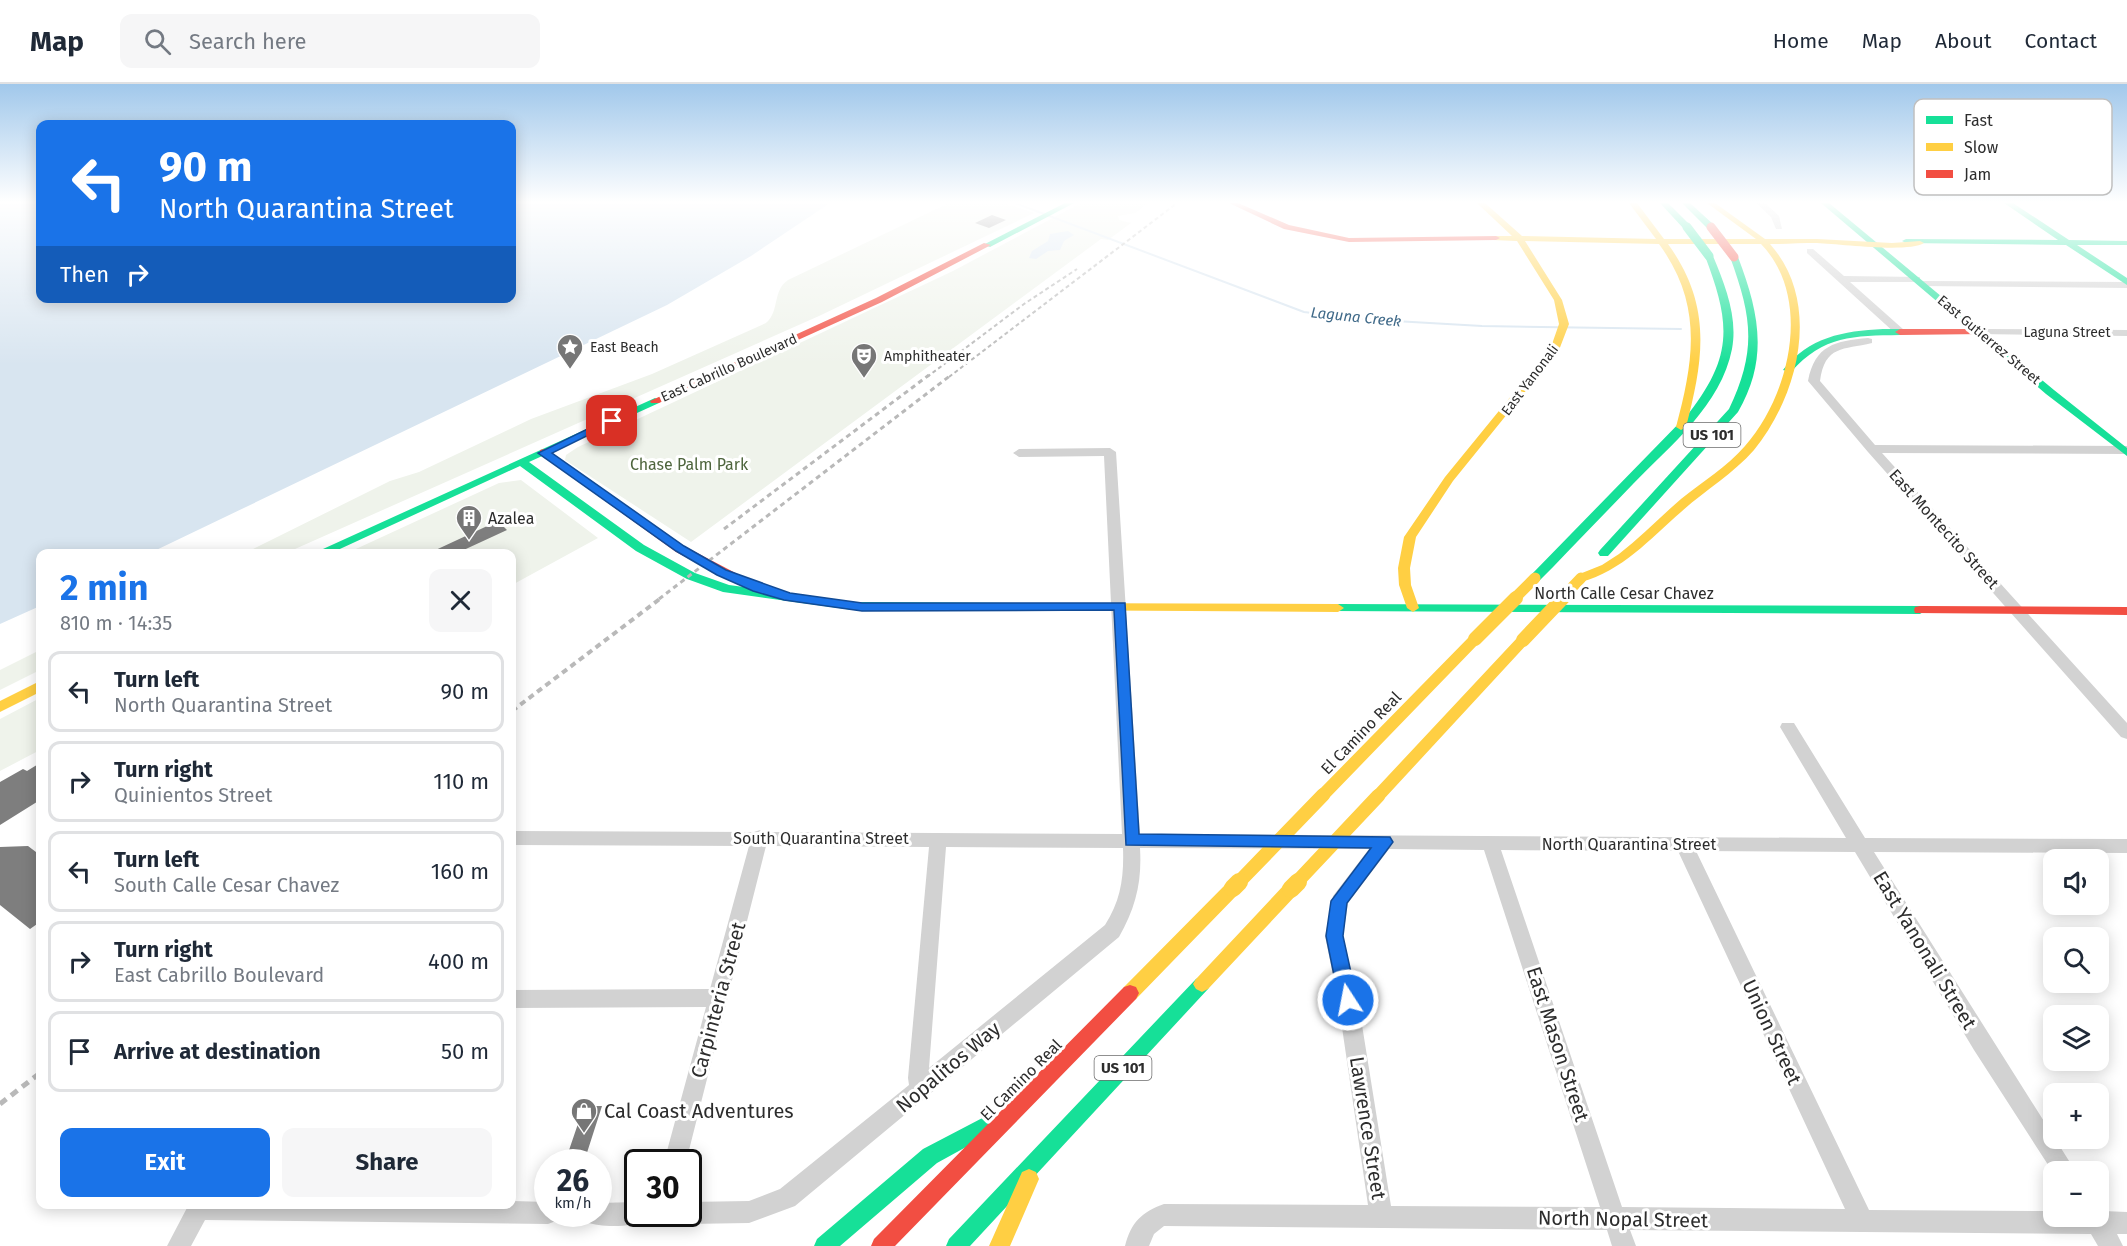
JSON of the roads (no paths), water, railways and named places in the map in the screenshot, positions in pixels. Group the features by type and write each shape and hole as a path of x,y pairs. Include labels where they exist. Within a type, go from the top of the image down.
{"main road":[{"name":"East Cabrillo Boulevard","path":"329,549 879,300 964,257"},
{"name":"East Yanonali","path":"1413,608 1405,585 1404,568 1410,537 1449,479 1496,424 1560,338 1564,324 1562,309 1553,290 1532,257"},
{"path":"1672,257 1686,284 1699,339 1698,364 1680,431"},
{"name":"El Camino Real","path":"881,1246 1680,431 1710,396 1725,364 1728,350 1729,309 1721,281 1710,257"},
{"name":"US 101","path":"956,1246 1581,579 1734,410 1747,386 1755,356 1756,325 1745,282 1734,257"},
{"path":"1581,579 1613,564 1749,448 1761,433 1774,409 1788,370 1794,325 1791,289 1776,257"},
{"name":"East Gutierrez Street","path":"1892,257 2050,392 2126,451"},
{"path":"2088,257 2127,284"},
{"name":"Laguna Street","path":"1788,370 1802,351 1826,338 1841,334 1981,332"},
{"path":"544,453 680,549 721,573 789,597"},
{"path":"521,462 650,553 688,575 720,587 765,597 789,597"},
{"name":"North Calle Cesar Chavez","path":"789,597 862,607 1120,606 2127,611"},
{"path":"0,706 36,688"},
{"path":"824,1246 930,1156 1015,1110"},
{"path":"999,1246 1038,1159"}],"street":[{"path":"1817,257 1900,332"},
{"path":"1842,279 2127,284"},
{"name":"Laguna Street","path":"1981,332 2127,333"},
{"name":"East Montecito Street","path":"1868,341 1845,344 1822,355 1814,381 1872,449 2127,733"},
{"path":"1872,449 2126,451"},
{"name":"Nopalitos Way","path":"702,1213 748,1212 762,1209 787,1198 1112,931 1125,910 1133,887 1120,606 1117,595 1110,452 1019,453"},
{"name":"East Yanonali Street","path":"1788,727 1981,1043 2058,1161"},
{"name":"Carpinteria Street","path":"678,1149 760,837"},
{"name":"South Quarantina Street","path":"516,838 1131,840"},
{"path":"921,1090 918,1078 938,839"},
{"name":"North Quarantina Street","path":"1131,840 2127,846"},
{"name":"Lawrence Street","path":"1381,1216 1348,1000 1334,936 1339,901 1385,842"},
{"name":"East Mason Street","path":"1490,842 1624,1246"},
{"name":"Union Street","path":"1684,844 1862,1220"},
{"path":"516,999 719,998"},
{"path":"179,1246 198,1209"},
{"path":"315,1209 534,1213"},
{"name":"North Nopal Street","path":"1137,1246 1144,1226 1153,1218 1164,1215 2043,1220"},
{"name":"North Nopal Street","path":"2109,1221 2127,1223"},
{"path":"2100,1227 2112,1246"}],"waterway":[{"name":"Laguna Creek","path":"1159,257 1304,312 1360,319 1482,326 1681,329"}],"railway":[{"path":"949,377 1106,257"},
{"path":"927,377 1024,304 1077,269"},
{"path":"724,529 929,375"},
{"path":"659,599 951,375"},
{"path":"516,708 661,598"},
{"path":"0,1104 36,1076"}],"place":[{"name":"East Beach","path":"570,370"},
{"name":"Amphitheater","path":"864,379"},
{"name":"Azalea","path":"469,541"},
{"name":"Cal Coast Adventures","path":"584,1134"}],"park label":[{"name":"Chase Palm Park","path":"689,464"}]}
